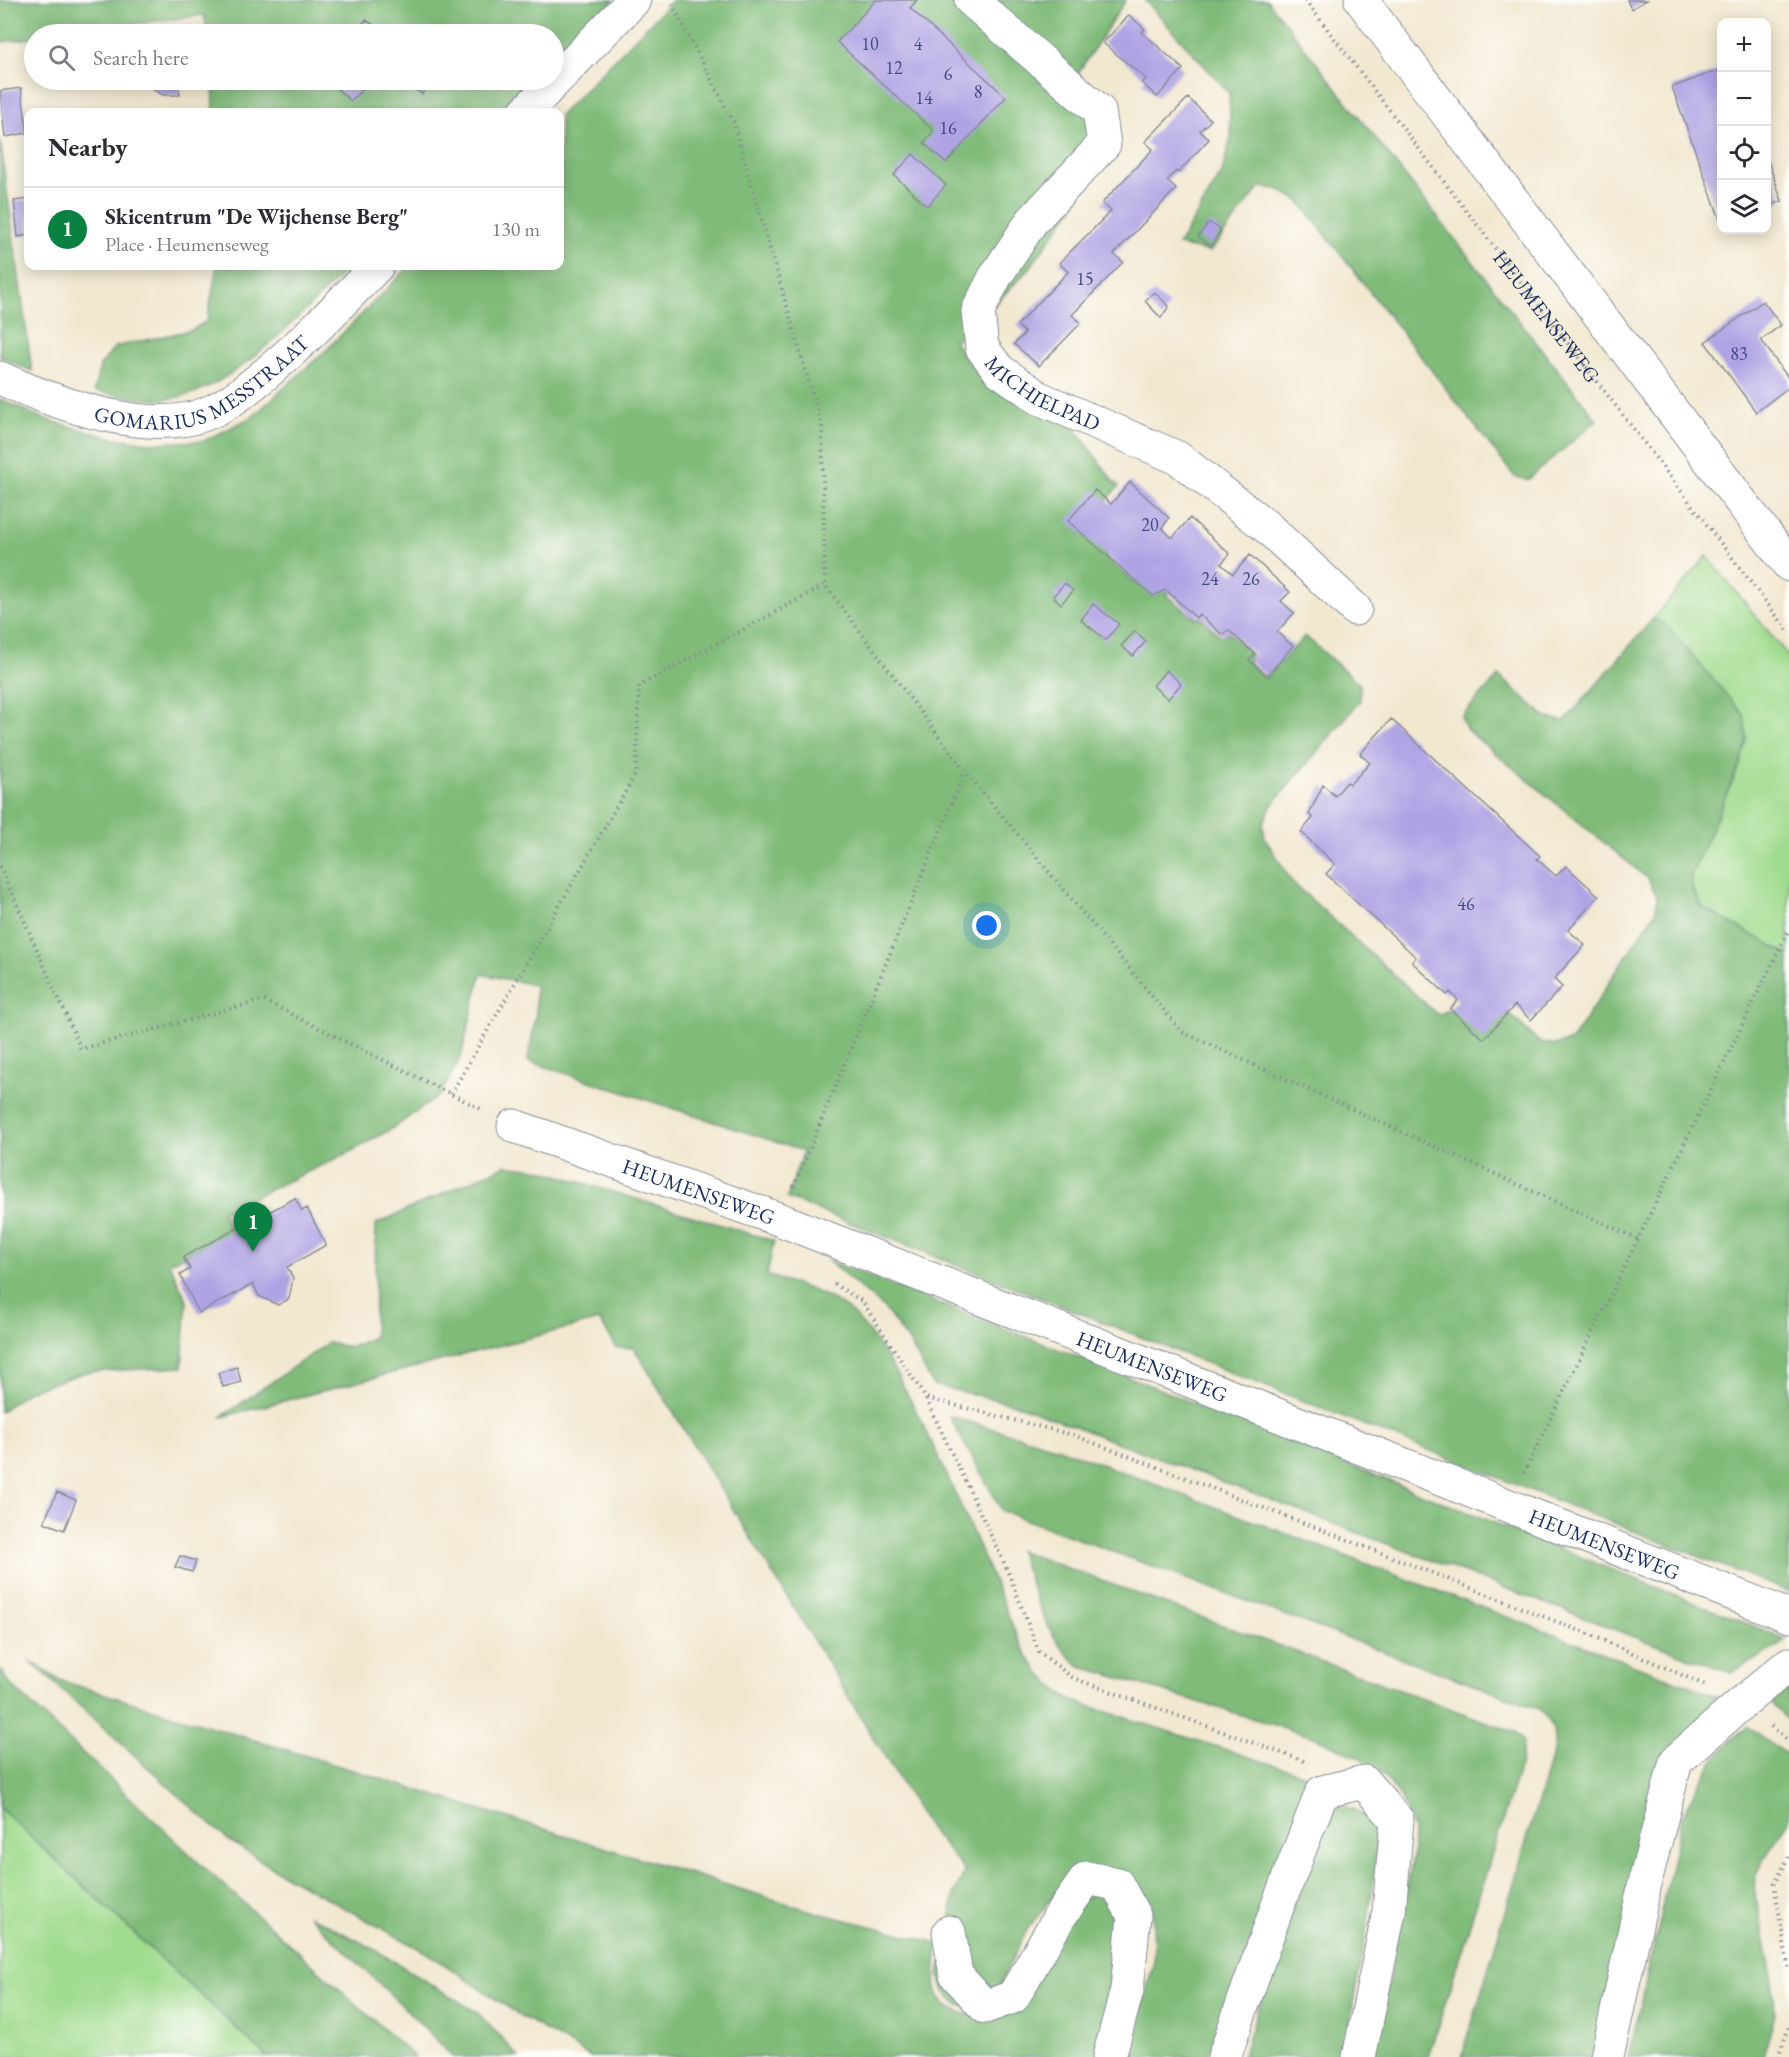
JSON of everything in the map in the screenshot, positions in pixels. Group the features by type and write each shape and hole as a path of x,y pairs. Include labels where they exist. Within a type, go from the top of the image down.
{"street":[{"path":"564,72 634,0"},
{"name":"MICHIELPAD","path":"971,0 1099,111 1104,144 1032,221 995,277 978,311 982,348 999,370 1039,398 1178,458 1267,527 1355,609"},
{"name":"HEUMENSEWEG","path":"1361,0 1789,565"},
{"path":"529,108 546,90"},
{"name":"GOMARIUS MESSTRAAT","path":"0,378 38,395 101,414 142,421 178,421 209,413 247,390 300,344 372,270"},
{"name":"HEUMENSEWEG","path":"514,1126 781,1220 1789,1616"},
{"path":"1607,2057 1647,1874 1676,1761 1789,1664"},
{"path":"1224,2057 1278,1905 1322,1792 1364,1782 1397,1820 1389,1912 1359,2057"},
{"path":"949,1932 956,1975 985,2007 1013,1997 1060,1916 1087,1878 1117,1884 1134,1916 1127,1990 1109,2057"}],"path":[{"path":"670,0 733,121 822,427 825,585 965,771 1182,1032 1638,1239"},
{"name":"HEUMENSEWEG","path":"1305,0 1789,632"},
{"path":"451,1094 636,773 639,686 825,585"},
{"path":"0,866 81,1049 263,1000 514,1126"},
{"path":"1508,1506 1789,929"},
{"path":"926,1398 1006,1567 1039,1652 1073,1678 1309,1762"},
{"path":"1789,1857 1774,1884 1789,1971"},
{"path":"1778,2057 1789,2027"}],"green space":[{"path":"0,0 614,0 564,52 564,24 206,24 204,15 135,24 24,24 24,39 0,42"},
{"path":"673,0 1126,0 1078,73 1095,102 1089,178 1073,207 1029,269 976,324 954,341 972,367 991,386 1003,394 1034,405 1072,424 1119,486 1089,521 1114,544 1104,556 1136,583 1153,565 1175,584 1166,595 1196,619 1200,617 1222,637 1228,632 1252,654 1247,661 1266,678 1305,636 1360,684 1360,701 1272,805 1263,824 1265,838 1292,882 1438,1015 1487,992 1539,1042 1554,1045 1571,1041 1656,911 1657,896 1647,878 1467,730 1461,717 1499,676 1547,718 1565,721 1653,619 1665,624 1744,715 1747,739 1740,764 1691,875 1692,889 1703,908 1789,955 1789,1592 787,1198 803,1151 528,1061 536,1013 535,985 481,974 461,1057 440,1095 393,1128 348,1153 222,1212 231,1233 169,1263 187,1301 182,1367 86,1372 28,1391 0,1412 0,399 44,419 108,437 149,443 204,441 252,417 325,351 406,270 564,270 564,111"},
{"path":"1145,0 1267,0 1597,420 1528,480 1515,477 1299,201 1278,189 1260,187 1210,252 1178,245 1222,173 1231,137 1229,93"},
{"path":"213,90 527,90 509,108 214,108"},
{"path":"0,140 32,371 0,357"},
{"path":"216,270 346,270 266,347 217,382 192,394 167,399 140,399 94,391 100,366 115,347 192,330 207,321"},
{"path":"1707,556 1789,657 1789,955 1703,908 1692,889 1691,874 1740,764 1653,619"},
{"path":"506,1165 541,1170 774,1241 767,1275 808,1289 838,1303 857,1319 877,1343 908,1396 937,1454 1018,1639 1034,1666 1045,1679 1073,1701 1315,1778 1207,2057 1128,2057 1154,1961 1153,1913 1137,1886 1122,1873 1057,1892 1028,1928 991,2002 971,2009 959,2005 943,1990 939,1973 949,1932 954,1894 965,1871 929,1828 634,1348 617,1348 599,1320 221,1417 328,1343 351,1347 374,1337 376,1224"},
{"path":"827,1260 1096,1364 1786,1639 1776,1648 1731,1673 1015,1404 933,1385 908,1340 884,1308"},
{"path":"949,1416 1059,1448 1722,1698 1689,1733 1593,2057 1462,2057 1554,1748 1552,1726 1539,1709 1002,1511"},
{"path":"1018,1550 1514,1732 1523,1742 1521,1762 1428,2057 1373,2057 1413,1857 1413,1829 1401,1798 1383,1774 1358,1757 1314,1737 1080,1666 1068,1655 1049,1628"},
{"path":"29,1660 59,1680 818,1913 939,1943 936,1989 946,2005 971,2015 1093,1891 1114,1900 1124,1935 1096,2057 591,2057 521,2016 429,1954 281,1873 228,1840"},
{"path":"0,1670 10,1684 199,1863 415,2057 267,2057 0,1808"},
{"path":"1789,1689 1789,1722 1771,1703"},
{"path":"1746,1726 1789,1756 1789,1821 1756,1875 1755,1895 1773,1980 1775,2013 1763,2057 1628,2057 1681,1819 1708,1769 1725,1747"},
{"path":"1343,1806 1360,1813 1371,1821 1374,1825 1376,1840 1371,1899 1343,2057 1242,2057 1292,1904 1329,1812"},
{"path":"0,1808 267,2057 0,2057"},
{"path":"308,1915 372,1948 478,2013 519,2057 453,2057"}],"building":[{"path":"876,0 917,0 910,8 1006,97 946,163 924,143 934,131 837,42"},
{"path":"1627,0 1647,0 1631,9"},
{"path":"1129,15 1145,29 1142,32 1183,69 1157,97 1142,83 1146,79 1103,43"},
{"path":"1717,71 1717,211 1672,87"},
{"path":"21,88 24,134 5,137 0,91"},
{"path":"154,90 179,90 180,95 163,95"},
{"path":"338,90 361,90 351,101"},
{"path":"1188,98 1211,120 1200,131 1209,139 1178,173 1176,171 1167,181 1176,189 1114,254 1123,262 1072,315 1081,323 1039,366 1014,344 1025,333 1017,325 1068,272 1059,263 1111,211 1102,203 1153,149 1145,142"},
{"path":"913,154 946,185 927,206 894,175"},
{"path":"1771,169 1782,201 1771,205"},
{"path":"24,200 24,236 18,237 14,201"},
{"path":"1209,222 1221,230 1211,246 1198,237"},
{"path":"1154,292 1169,306 1161,318 1145,301"},
{"path":"1763,301 1781,325 1761,340 1789,379 1789,387 1756,412 1705,342"},
{"path":"1130,482 1169,518 1162,528 1172,538 1190,518 1230,554 1221,564 1233,574 1250,555 1290,592 1281,601 1294,613 1277,632 1293,646 1267,676 1249,660 1255,654 1228,630 1223,635 1199,614 1196,618 1166,590 1153,596 1068,521 1095,490 1111,504"},
{"path":"1065,583 1073,591 1061,604 1053,596"},
{"path":"1093,604 1119,624 1106,640 1081,620"},
{"path":"1135,631 1146,641 1133,656 1121,646"},
{"path":"1166,670 1181,684 1168,699 1153,686"},
{"path":"1391,719 1540,856 1537,859 1556,876 1566,866 1599,896 1568,930 1585,945 1554,979 1562,987 1531,1020 1515,1005 1484,1039 1450,1009 1458,1000 1450,992 1447,995 1412,962 1416,957 1326,874 1335,864 1301,832 1313,818 1309,814 1323,785 1335,796 1347,782 1350,784 1370,763 1360,754"},
{"path":"295,1198 302,1211 307,1208 326,1245 287,1267 293,1278 289,1299 278,1305 259,1296 253,1284 199,1313 180,1275 190,1269 183,1257"},
{"path":"237,1367 241,1382 223,1387 218,1373"},
{"path":"57,1492 76,1500 64,1530 44,1522"},
{"path":"180,1556 196,1561 192,1572 175,1567"}],"place":[{"name":"Skicentrum \"De Wijchense Berg\"","path":"253,1252"}]}
